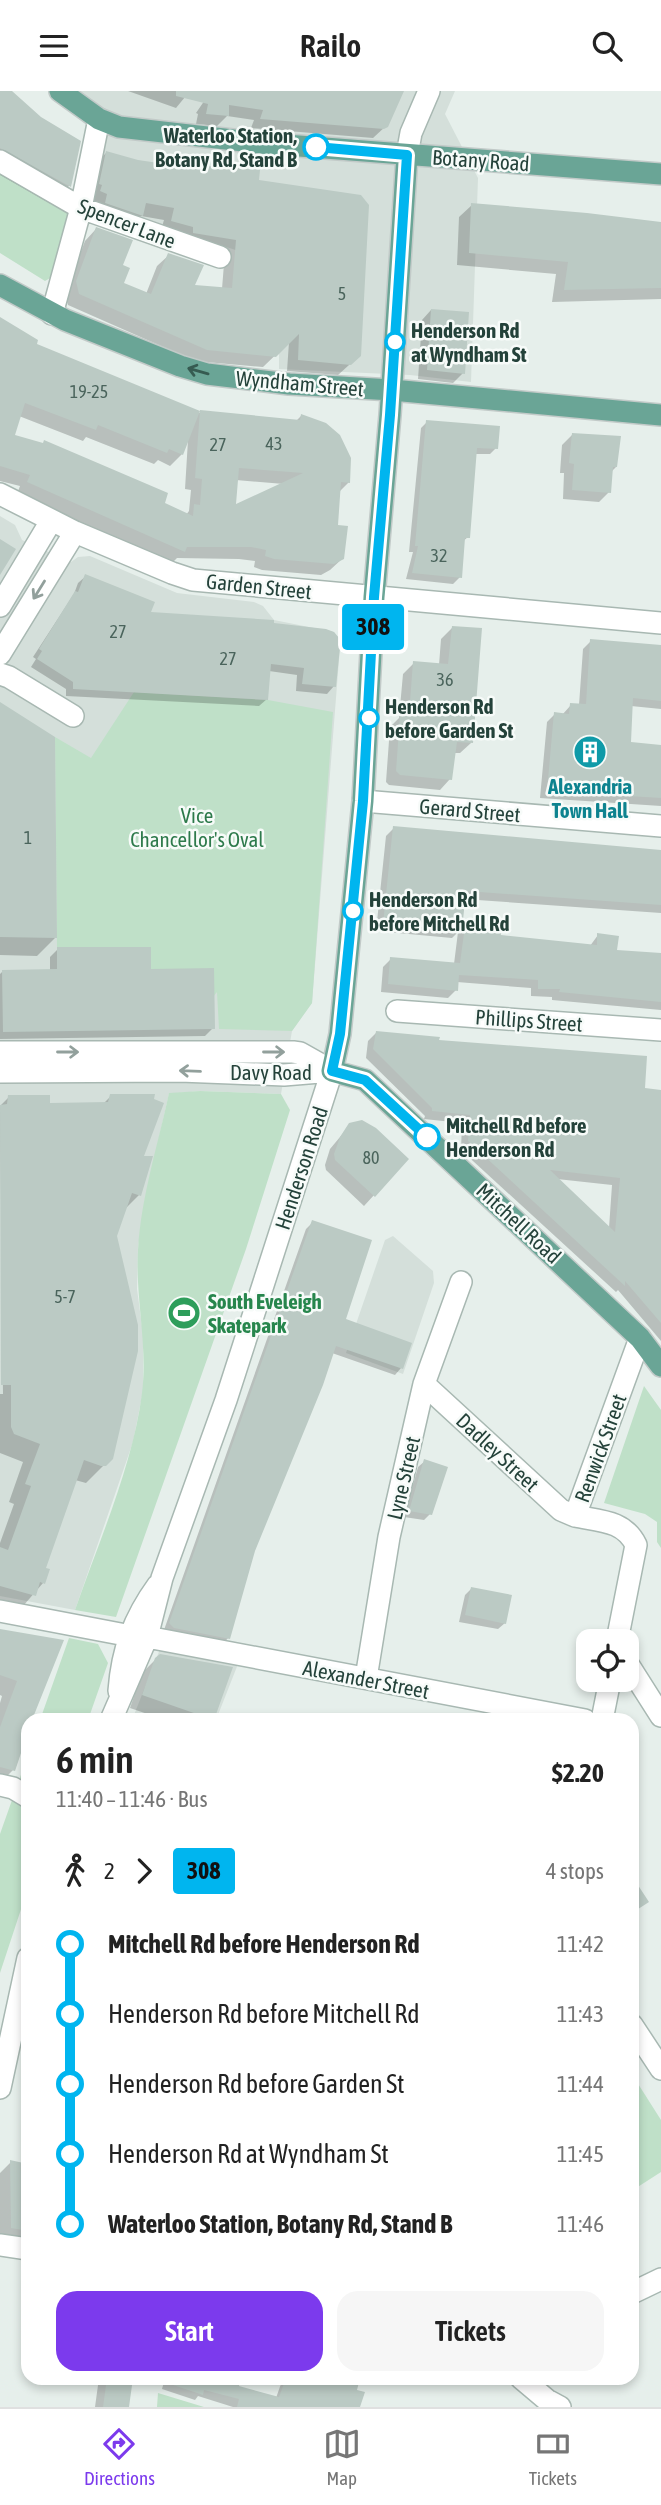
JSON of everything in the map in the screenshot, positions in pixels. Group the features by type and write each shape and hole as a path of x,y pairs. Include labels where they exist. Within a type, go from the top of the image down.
{"main road":[{"name":"Botany Road","path":"60,91 99,119 119,127 260,143 661,174"},
{"name":"Henderson Road","path":"332,1071 340,1034 363,801 374,597 392,390 407,155"},
{"name":"Wyndham Street","path":"0,285 52,314 207,375 661,415"},
{"name":"Mitchell Road","path":"332,1071 365,1080 640,1338 661,1366"}],"street":[{"path":"407,155 411,133 429,91"},
{"path":"52,314 81,208 99,119"},
{"name":"Spencer Lane","path":"0,161 81,208 220,257"},
{"name":"Garden Street","path":"0,494 75,532 193,580 661,623"},
{"path":"0,605 51,521"},
{"path":"0,654 75,532"},
{"path":"0,674 73,716"},
{"name":"Gerard Street","path":"363,801 661,826"},
{"name":"Phillips Street","path":"397,1011 661,1030"},
{"name":"Davy Road","path":"0,1052 284,1075 332,1071"},
{"name":"Davy Road","path":"0,1072 134,1061"},
{"name":"Henderson Road","path":"113,1713 136,1667 139,1636 226,1400 332,1071"},
{"name":"Lyne Street","path":"366,1678 389,1537 424,1384 461,1282"},
{"name":"Renwick Street","path":"619,1629 636,1545 631,1534 624,1528 575,1516 640,1338"},
{"name":"Dadley Street","path":"424,1384 561,1510 575,1516"},
{"name":"Alexander Street","path":"0,1611 548,1713"},
{"path":"639,1681 661,1716"},
{"path":"603,1713 608,1692"},
{"path":"0,1785 21,1793"},
{"path":"0,2088 21,2015"},
{"path":"639,2036 661,2070"},
{"path":"0,2245 21,2248"},
{"path":"639,2290 661,2279"},
{"path":"529,2385 547,2400 561,2407"}],"shaded area":[{"path":"53,91 455,91 445,114 478,178 471,382 410,375 279,369 279,264 90,203 103,130"},
{"path":"0,516 15,525 22,540 71,562 78,557 90,556 177,593 254,602 263,606 274,620 334,632 339,638 340,647 312,1003 292,1031 281,1094 200,1091 169,1094 145,1199 138,1247 137,1289 143,1334 143,1391 133,1442 75,1610 0,1596"},
{"path":"393,1236 433,1271 434,1283 403,1374 346,1353 385,1240"},
{"path":"160,1649 238,1664 219,1713 135,1713"}],"green space":[{"path":"0,166 71,213 52,277 45,281 0,253"},
{"name":"Vice Chancellor's Oval","path":"134,692 268,700 333,712 312,1003 292,1031 219,1029 217,992 213,997 179,969 151,969 151,947 57,947 55,737 91,758"},
{"path":"200,1091 281,1094 290,1110 246,1249 116,1617 75,1610 114,1503 138,1420 142,1393 143,1339 138,1250 146,1191 169,1093"},
{"path":"644,1386 661,1410 661,1548 657,1542 657,1522 645,1514 604,1503"},
{"path":"69,1638 98,1644 108,1663 90,1713 42,1713"},
{"path":"21,1775 21,1909 0,1973 0,1834"},
{"path":"639,2085 661,2120 661,2172 639,2186"},
{"path":"158,2393 204,2407 157,2407"}],"building":[{"path":"0,91 12,91 41,117 81,141 71,187 0,148"},
{"path":"176,91 404,91 388,127 384,129 260,119 263,110 229,105 229,116 206,114 208,104 176,96"},
{"path":"106,151 138,160 186,167 187,164 260,170 259,180 361,195 369,205 361,356 351,365 298,360 299,334 276,357 207,350 79,294 76,281 96,227 133,240 123,265 130,268 124,283 151,294 168,253 204,265 195,285 232,288 236,240 193,233 193,227 171,221 174,208 146,203 143,216 105,203 107,194 100,191 102,185 99,184"},
{"path":"471,203 661,222 661,288 564,290 568,262 469,253"},
{"path":"431,309 469,312 465,374 427,370"},
{"path":"0,317 38,340 37,344 200,411 300,420 301,414 326,423 340,435 351,458 350,483 341,482 338,525 348,526 344,559 334,564 274,559 265,556 266,550 251,547 187,547 185,552 27,482 30,475 0,466","holes":["25,403 96,430 98,425 167,453 169,449 183,455 200,411 195,478 202,479 200,505 194,504 193,516 165,503 168,493 44,440 43,443 15,435","239,468 303,473 236,504"]},
{"path":"426,420 500,426 498,449 477,448 470,538 465,538 462,578 412,573 418,546 415,546"},
{"path":"572,433 621,436 617,467 613,467 611,493 572,490 574,464 569,463"},
{"path":"0,539 16,549 0,575"},
{"path":"85,574 155,602 151,612 274,620 274,623 334,632 339,638 340,647 336,687 302,684 304,668 271,664 268,700 73,689 73,682 37,659 42,651 39,649 75,591 78,592"},
{"path":"452,626 482,628 473,743 457,742 452,780 400,775 396,771 400,715 409,715 413,661 448,664"},
{"name":"Alexandria Town Hall","path":"590,639 661,645 661,701 633,698 631,742 661,745 661,798 547,791 554,712 569,714 570,703 586,704"},
{"path":"0,702 55,737 57,938 0,937"},
{"path":"393,826 661,850 661,905 466,891 462,930 383,924"},
{"path":"465,926 500,930 501,935 597,945 597,933 619,936 617,950 661,953 661,1002 559,992 560,989 538,989 538,980 459,975 458,991 388,984 390,957 460,963"},
{"path":"57,947 151,947 151,969 214,968 215,1029 3,1032 2,970 57,969"},
{"path":"376,1031 440,1037 439,1040 647,1056 645,1088 661,1090 661,1323 625,1281 625,1286 468,1141 470,1115 432,1111 373,1049","holes":["550,1170 620,1178 615,1232"]},
{"path":"110,1094 155,1094 154,1099 164,1103 144,1156 153,1156 141,1196 132,1193 117,1236 138,1325 138,1351 113,1459 106,1466 84,1460 46,1568 50,1569 45,1584 40,1582 36,1596 0,1586 0,1547 8,1550 31,1486 25,1484 40,1444 14,1434 11,1427 11,1385 1,1385 0,1105 7,1104 8,1095 50,1095 50,1103 108,1102"},
{"path":"362,1120 376,1128 409,1159 375,1197 335,1160 334,1154 340,1137 349,1123"},
{"path":"312,1220 372,1240 346,1319 412,1343 403,1369 336,1346 323,1385 255,1551 230,1639 174,1628 169,1623"},
{"path":"424,1459 448,1467 432,1515 409,1511"},
{"path":"471,1587 512,1595 506,1624 465,1615"},
{"path":"0,1629 64,1640 35,1713 21,1713 21,1753 15,1771 0,1767 0,1727 17,1681 0,1675"},
{"path":"160,1654 233,1667 217,1713 194,1713 142,1695 155,1658"},
{"path":"639,1887 649,1902 639,1908"},
{"path":"10,2160 21,2162 21,2230 11,2228"},
{"path":"106,2385 132,2385 129,2407 103,2407"},
{"path":"173,2385 239,2385 279,2397 283,2385 358,2385 357,2390 365,2392 360,2407 237,2407 239,2399 204,2390 203,2395"}],"bus line":[{"name":"308","path":"316,147 407,155 394,370 374,597 363,801 340,1034 332,1071 365,1080 427,1137"}],"place":[{"name":"Waterloo Station, Botany Rd, Stand B","path":"316,147"},
{"name":"Henderson Rd at Wyndham St","path":"395,342"},
{"name":"Henderson Rd before Garden St","path":"369,718"},
{"name":"Alexandria Town Hall","path":"590,752"},
{"name":"Henderson Rd before Mitchell Rd","path":"353,911"},
{"name":"Mitchell Rd before Henderson Rd","path":"427,1137"},
{"name":"South Eveleigh Skatepark","path":"184,1313"}]}
